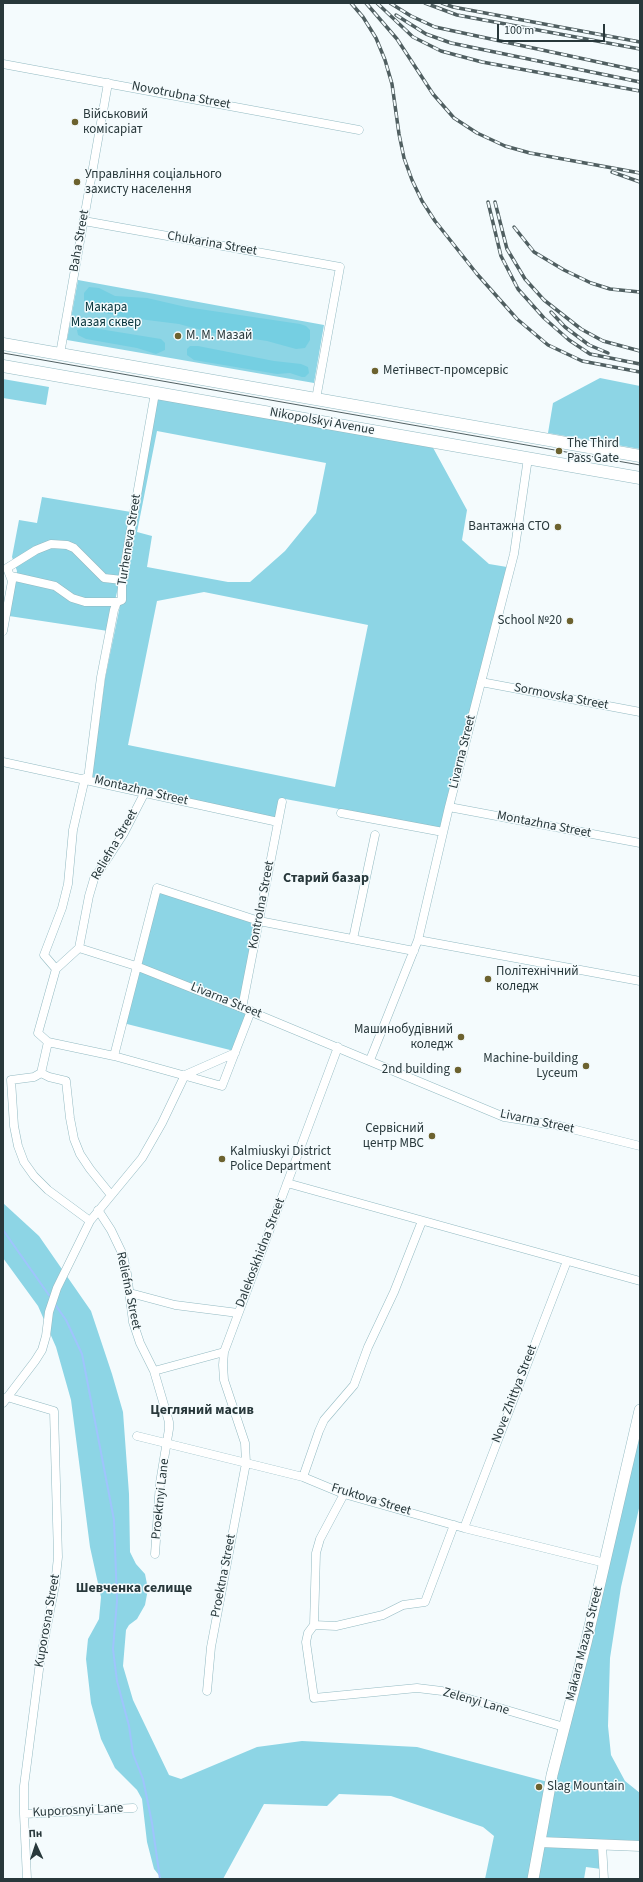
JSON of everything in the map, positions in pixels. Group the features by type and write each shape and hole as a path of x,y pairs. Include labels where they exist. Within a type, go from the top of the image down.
{"main road":[{"name":"Nikopolskyi Avenue","path":"3,344 640,456"},
{"name":"Baha Street","path":"56,375 60,354"},
{"name":"Nikopolskyi Avenue","path":"3,366 640,478"},
{"name":"Livarna Street","path":"528,458 531,437"},
{"name":"Makara Mazaya Street","path":"533,1879 549,1789 586,1643 640,1410"}],"street":[{"name":"Novotrubna Street","path":"3,64 359,130"},
{"name":"Baha Street","path":"60,354 108,83"},
{"name":"Chukarina Street","path":"84,221 340,267 316,399"},
{"name":"Turheneva Street","path":"87,779 101,677 117,602 122,600 122,580 155,392"},
{"name":"Livarna Street","path":"370,1060 418,940 449,807 514,554 528,458"},
{"path":"3,631 11,586 10,576 5,569 36,550 51,544 59,543 74,548 104,578 122,580"},
{"path":"10,576 55,586 72,598 85,602 117,602"},
{"name":"Sormovska Street","path":"481,682 640,712"},
{"name":"Montazhna Street","path":"3,762 87,779 278,822"},
{"path":"56,969 44,955 62,908 68,884 73,830 87,779"},
{"name":"Reliefna Street","path":"79,948 89,896 94,879 124,833 145,792"},
{"name":"Kontrolna Street","path":"242,1008 282,802"},
{"name":"Montazhna Street","path":"449,807 640,843"},
{"path":"341,813 443,832"},
{"path":"353,939 375,835"},
{"path":"114,1056 157,888 259,921 414,951"},
{"path":"418,940 640,981"},
{"name":"Livarna Street","path":"79,948 136,966 251,1011 504,1117 560,1126 640,1146"},
{"path":"79,948 56,969 38,1033 48,1042 114,1056 222,1086 251,1011"},
{"path":"48,1042 41,1073 34,1077 11,1080 14,1126 18,1146 24,1162 34,1176 48,1190 90,1221"},
{"name":"Dalekoskhidna Street","path":"246,1463 245,1443 224,1380 222,1365 224,1352 338,1047"},
{"path":"5,1400 42,1350 57,1288 90,1221 142,1158 162,1124 185,1075 235,1053"},
{"path":"41,1073 49,1077 66,1081 74,1139 80,1154 90,1169 111,1194"},
{"path":"287,1183 640,1281"},
{"name":"Reliefna Street","path":"98,1210 111,1230 123,1255 130,1293 133,1322 140,1343 154,1371 169,1422 167,1444"},
{"path":"303,1478 324,1420 354,1385 368,1347 394,1292 422,1220"},
{"name":"Nove Zhittya Street","path":"464,1528 567,1261"},
{"path":"130,1293 175,1306 238,1313"},
{"path":"154,1371 224,1352"},
{"name":"Kuporosna Street","path":"5,1400 54,1411 58,1557 55,1585 40,1662 26,1772 24,1814 27,1879"},
{"name":"Fruktova Street","path":"137,1436 303,1478 344,1494 464,1528 605,1563"},
{"name":"Proektnyi Lane","path":"155,1554 160,1483 167,1444"},
{"name":"Proektna Street","path":"207,1691 211,1647 246,1463"},
{"path":"344,1494 320,1539 316,1553 314,1625 336,1626 383,1615 403,1605 425,1602 454,1525"},
{"name":"Zelenyi Lane","path":"314,1625 308,1633 306,1642 314,1698 417,1688 442,1691 564,1727"},
{"name":"Kuporosnyi Lane","path":"24,1814 133,1808"},
{"path":"540,1842 640,1846"},
{"path":"602,1845 604,1879"}],"green space":[{"name":"Макара Мазая сквер","path":"78,280 324,325 314,383 67,340"},
{"path":"600,378 640,386 640,449 548,433 553,403"},
{"path":"3,379 49,387 46,405 3,398"},
{"path":"158,396 431,444 467,510 462,540 489,564 507,567 441,828 280,798 276,819 92,777 105,679 124,586","holes":["157,431 326,463 316,513 285,551 250,582 228,582 147,567 152,536 137,532","204,592 368,625 335,787 128,745 157,601"]},
{"path":"42,497 131,512 120,579 108,631 9,616 17,571 12,557 19,520 37,523"},
{"path":"158,890 257,922 241,1005 138,965"},
{"path":"137,968 249,1012 234,1051 123,1023"},
{"path":"3,1203 39,1236 91,1311 112,1374 123,1412 129,1494 130,1552 136,1564 145,1574 148,1589 145,1605 137,1619 129,1625 126,1630 123,1666 133,1700 169,1775 181,1779 257,1747 302,1741 417,1747 548,1782 531,1879 485,1879 494,1836 483,1827 391,1796 339,1794 327,1806 264,1804 223,1879 162,1879 154,1869 147,1842 142,1799 137,1790 115,1768 101,1739 91,1703 86,1659 88,1639 99,1619 101,1597 90,1547 71,1400 56,1347 38,1306 3,1258"},
{"path":"640,1420 640,1504 621,1587 610,1658 608,1726 611,1755 625,1781 640,1793 640,1841 543,1838"},
{"path":"542,1845 599,1848 601,1869 586,1867 584,1879 535,1879"}],"shaded area":[{"path":"89,287 99,288 115,296 147,298 186,307 300,324 306,326 310,330 310,340 305,348 296,349 267,341 208,332 179,324 123,317 101,312 87,307 84,303 84,293"},
{"path":"87,327 161,339 165,343 165,350 156,354 137,348 86,339 78,335 77,330"},
{"path":"190,346 198,346 274,361 301,364 308,367 309,373 305,377 302,377 290,373 277,374 194,360 187,355 187,349"}],"waterway":[{"path":"3,1230 51,1298"},
{"path":"54,1303 66,1320 82,1354 114,1520 117,1601 113,1649 117,1681 129,1726 133,1754 143,1779 152,1823 160,1879"}],"tram line":[{"path":"3,353 640,465"}],"railway":[{"path":"351,3 363,17 376,38 385,60 392,84 404,158 422,201 435,221 477,274 517,319 548,345 582,361 640,372"},
{"path":"366,3 397,39 433,94 454,118 477,133 505,146 530,153 640,173"},
{"path":"377,3 413,37 441,51 482,62 640,91"},
{"path":"390,3 411,16 435,27 640,71"},
{"path":"425,3 457,15 640,49"},
{"path":"442,3 453,7 640,42"},
{"path":"396,15 426,34 451,43 640,82"},
{"path":"612,172 640,182"},
{"path":"488,202 501,256 518,289 544,318 569,340 590,354 640,364"},
{"path":"495,202 507,249 525,279 544,300 581,329 603,341 640,351"},
{"path":"514,227 534,252 564,270 591,283 610,289 640,292"},
{"path":"551,312 565,327 589,345 608,353"}],"place":[{"name":"Військовий комісаріат","path":"75,122"},
{"name":"Управління соціального захисту населення","path":"77,182"},
{"name":"М. М. Мазай","path":"178,336"},
{"name":"Метінвест-промсервіс","path":"375,371"},
{"name":"The Third Pass Gate","path":"559,451"},
{"name":"Вантажна СТО","path":"558,527"},
{"name":"School №20","path":"570,621"},
{"name":"Політехнічний коледж","path":"488,979"},
{"name":"Машинобудівний коледж","path":"461,1037"},
{"name":"Machine-building Lyceum","path":"586,1066"},
{"name":"2nd building","path":"458,1070"},
{"name":"Сервісний центр МВС","path":"432,1136"},
{"name":"Kalmiuskyi District Police Department","path":"222,1159"},
{"name":"Slag Mountain","path":"539,1787"}],"district":[{"name":"Старий базар","path":"326,879"},
{"name":"Цегляний масив","path":"202,1411"},
{"name":"Шевченка селище","path":"134,1589"}]}
